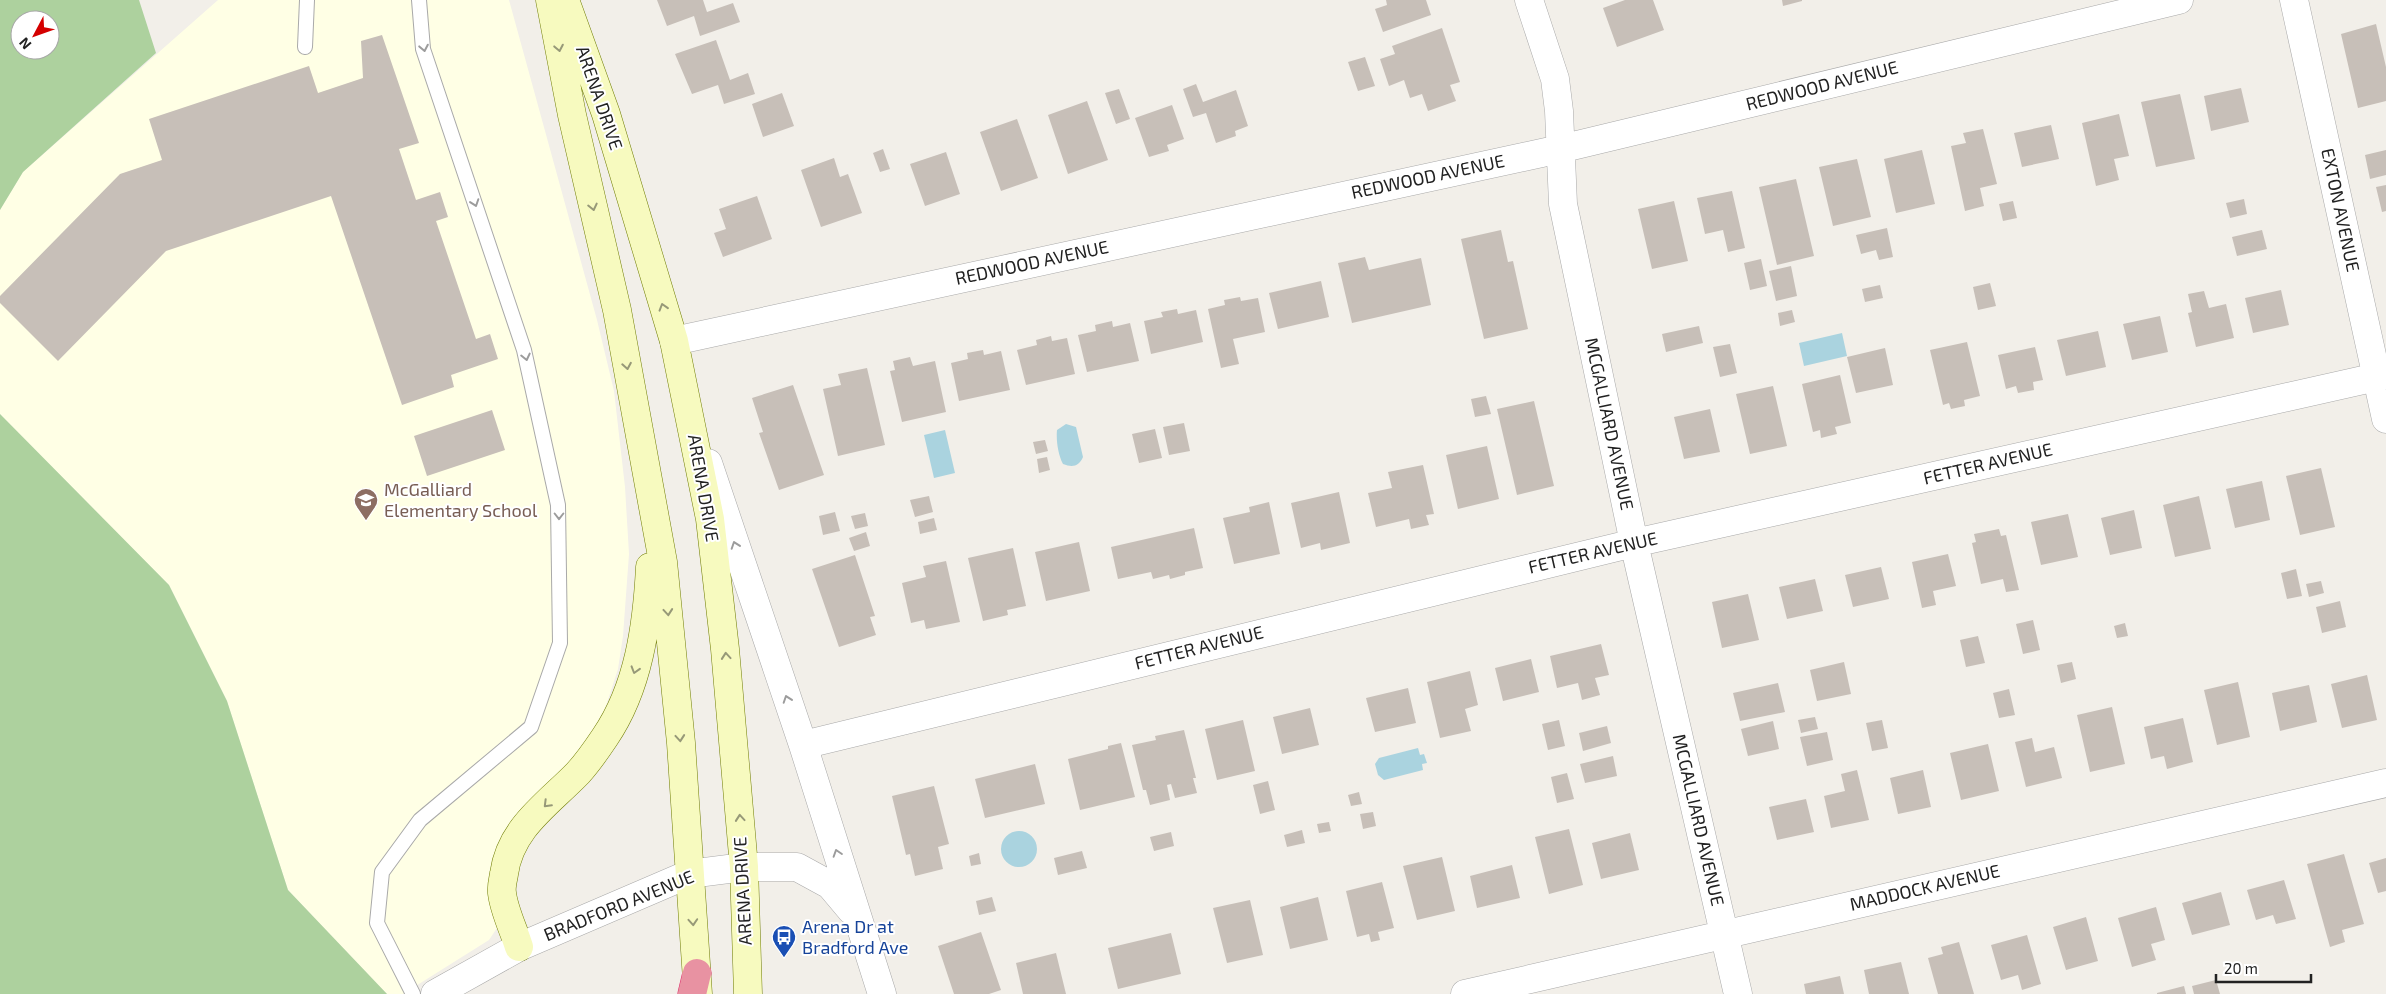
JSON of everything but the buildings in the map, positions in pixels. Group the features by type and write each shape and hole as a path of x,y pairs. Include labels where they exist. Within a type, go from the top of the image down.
{"main road":[{"name":"ARENA DRIVE","path":"550,0 572,115 617,310 663,562 680,743 696,987"},
{"name":"ARENA DRIVE","path":"565,0 606,114 674,341 710,519 725,649 744,867 748,994"},
{"path":"519,947 502,893 505,867 514,840 524,826 580,771 606,735 629,691 642,649 648,600 652,500"}],"street":[{"name":"MCGALLIARD AVENUE","path":"1529,0 1555,79 1559,111 1563,204 1634,543 1738,994"},
{"name":"REDWOOD AVENUE","path":"674,341 1560,149 2179,0"},
{"name":"EXTON AVENUE","path":"2294,0 2381,376 2386,419"},
{"name":"FETTER AVENUE","path":"803,745 1634,543 2381,376"},
{"path":"687,399 803,745 882,994"},
{"name":"MADDOCK AVENUE","path":"1465,994 2386,783"},
{"name":"BRADFORD AVENUE","path":"435,994 519,947 689,874 744,867 797,867 830,885 857,916"}],"lane":[{"path":"305,47 307,0"},
{"path":"414,994 377,923 382,872 420,820 531,727 560,643 558,505 556,495 524,350 423,49 419,0"}],"shaded area":[{"name":"McGalliard Elementary School","path":"218,0 509,0 597,320 614,391 625,487 629,554 623,636 618,669 605,709 582,754 529,811 497,928 489,940 403,994 387,994 288,890 227,701 169,585 0,414 0,210 23,172"}],"green space":[{"path":"0,0 139,0 156,53 23,172 0,210"},
{"path":"0,414 169,585 227,701 288,890 387,994 0,994"}],"water":[{"path":"1842,333 1847,356 1804,366 1799,343"},
{"path":"1066,424 1076,427 1083,457 1078,464 1073,466 1063,464 1058,447 1057,430"},
{"path":"945,430 955,473 934,478 924,435"},
{"path":"1418,748 1420,755 1424,754 1427,763 1422,764 1423,770 1384,780 1378,775 1375,764 1379,758"},
{"path":"1019,831 1032,836 1037,849 1032,862 1019,867 1006,862 1001,849 1006,836"}],"place":[{"name":"McGalliard Elementary School","path":"366,521"},
{"name":"Arena Dr at Bradford Ave","path":"784,958"}]}
